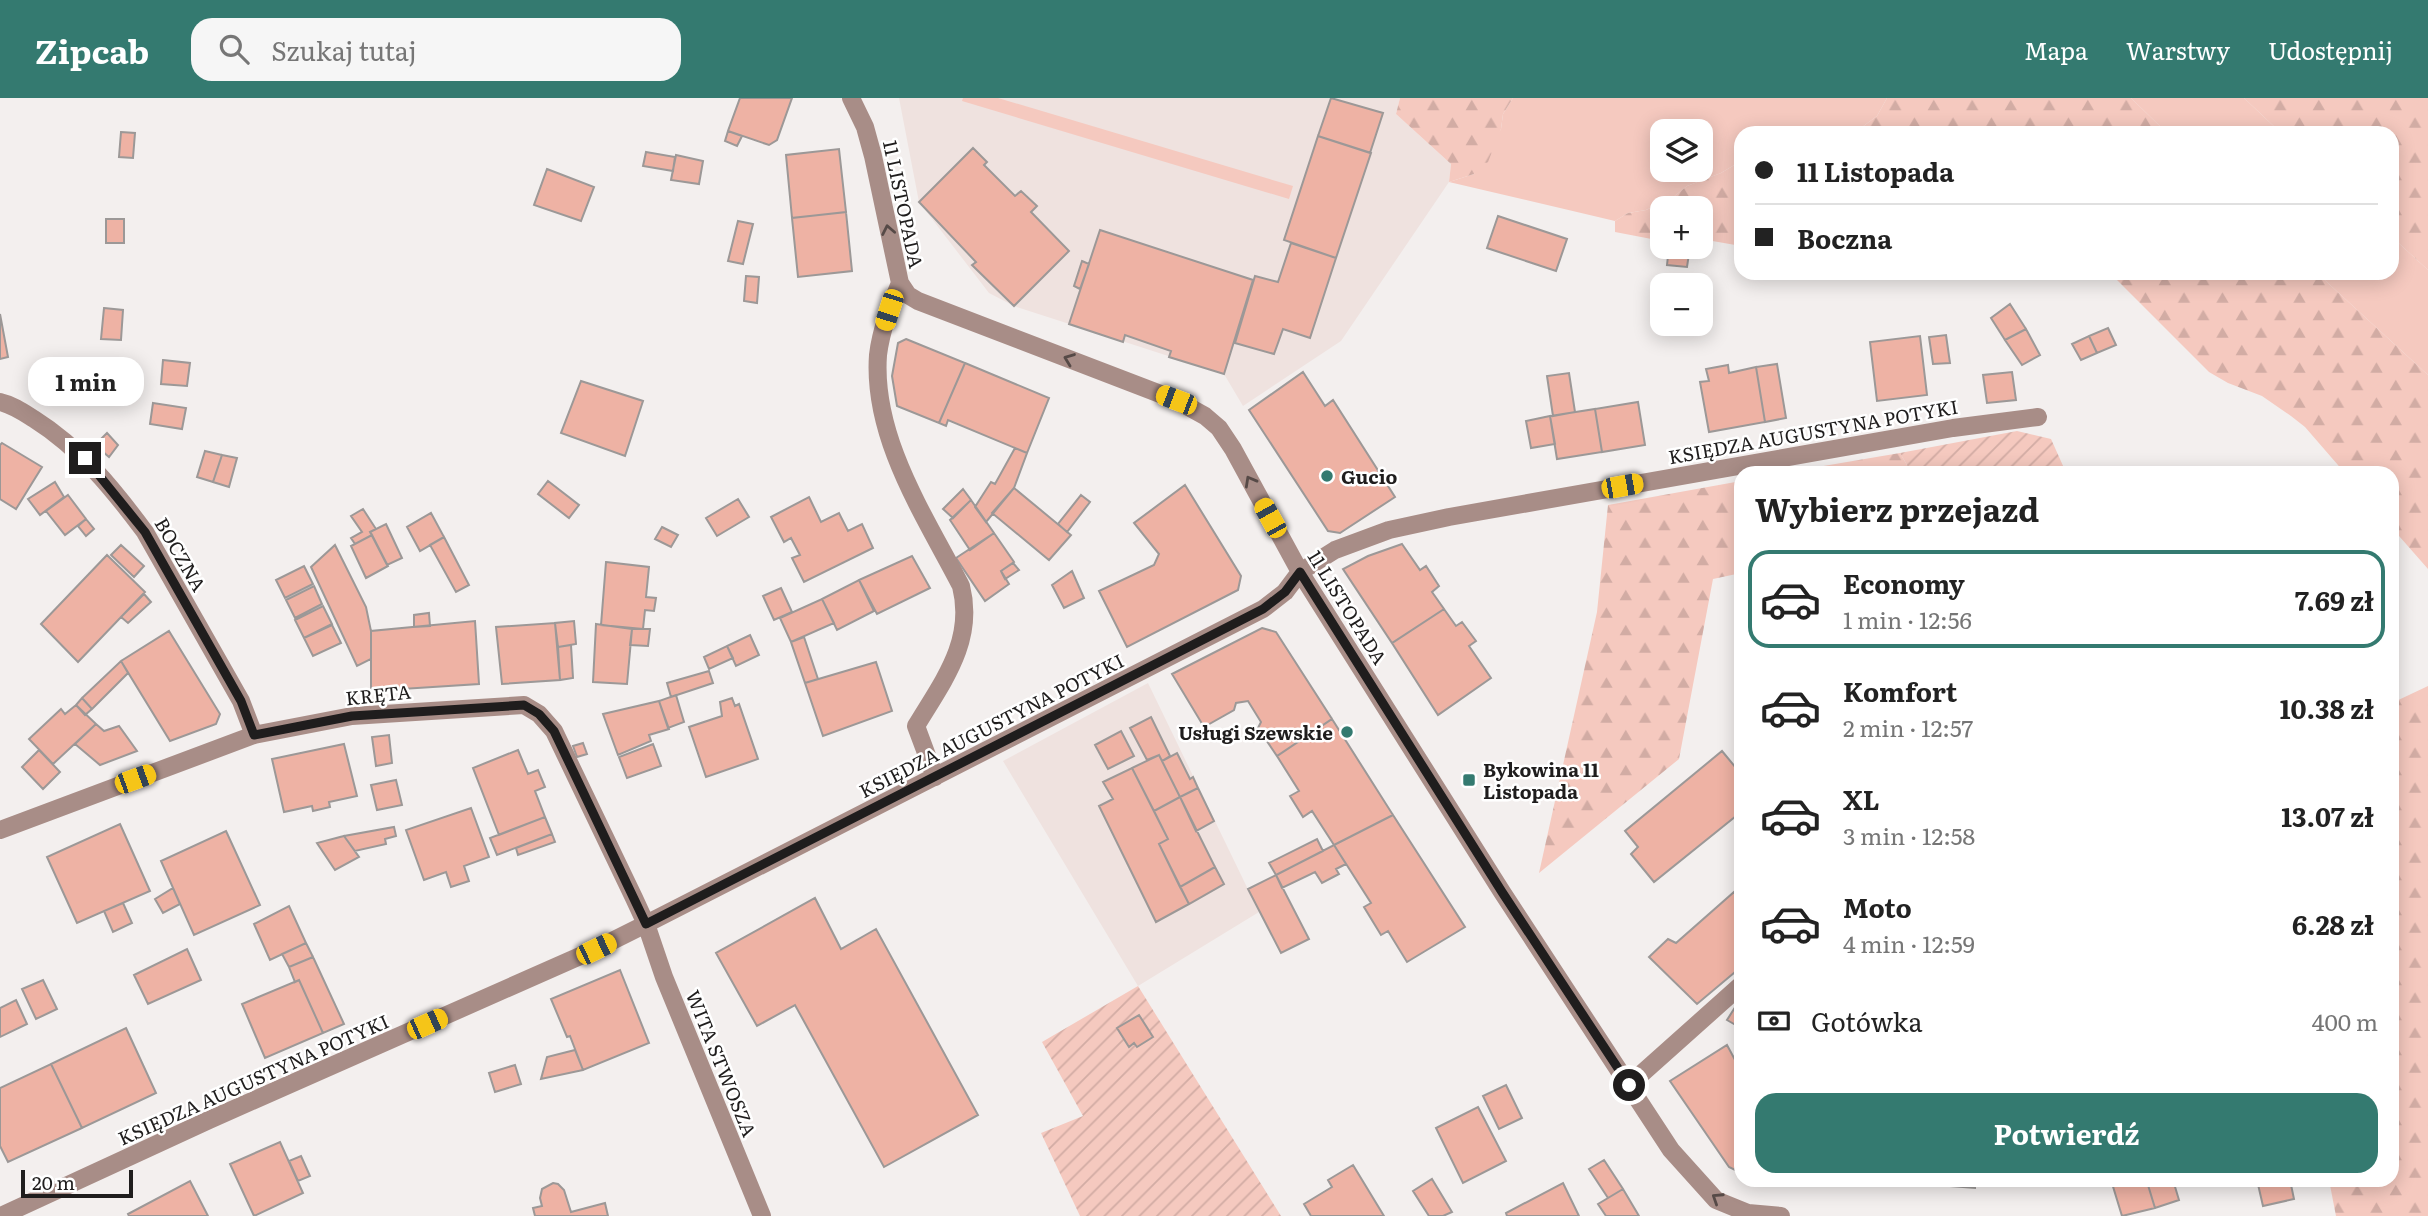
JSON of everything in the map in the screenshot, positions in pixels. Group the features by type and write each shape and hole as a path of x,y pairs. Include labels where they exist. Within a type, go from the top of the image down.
{"street":[{"name":"11 LISTOPADA","path":"851,98 865,127 900,283 908,295 1176,400 1205,416 1219,428 1300,572 1502,892 1671,1150 1716,1200 1748,1213 1782,1216"},
{"path":"900,283 883,330 878,355 878,380 886,424 900,466 961,586 966,605 961,643 950,669 916,726 935,777"},
{"name":"BOCZNA","path":"0,402 10,404 58,434 85,458 126,507 145,532 241,701 254,735"},
{"name":"KSIĘDZA AUGUSTYNA POTYKI","path":"1741,466 1953,428 2038,417"},
{"name":"KSIĘDZA AUGUSTYNA POTYKI","path":"1,1216 596,949 1263,609 1285,592 1300,572 1335,550 1389,530 1413,525 1734,467"},
{"name":"KRĘTA","path":"0,830 254,735 352,716 524,705 539,714 554,731 646,924"},
{"name":"WITA STWOSZA","path":"646,924 664,977 762,1216"},
{"path":"1629,1085 1734,991"}],"shaded area":[{"path":"899,98 1400,98 1396,114 1451,164 1449,182 1341,341 1243,406 1224,374 1014,306 989,293 919,202"},
{"path":"1148,683 1259,912 1138,986 1003,761"}],"green space":[{"path":"963,98 998,98 1293,186 1289,199 962,101"},
{"path":"1400,98 1513,98 1503,114 1501,129 1488,162 1474,174 1449,182 1451,164 1396,114"},
{"path":"1513,98 1887,98 1877,116 1863,126 1734,126 1734,165 1713,176 1713,119 1650,119 1650,182 1697,182 1674,196 1650,196 1650,208 1628,213 1615,221 1449,182 1474,174 1501,129 1503,114"},
{"path":"1887,98 2131,98 2160,126 1863,126 1877,116"},
{"path":"2131,98 2244,98 2274,126 2160,126"},
{"path":"2244,98 2428,98 2428,270 2399,243 2399,126 2274,126"},
{"path":"1734,165 1734,245 1713,241 1713,196 1674,196 1697,182 1713,182 1713,176"},
{"path":"1650,208 1650,239 1615,232 1615,221 1628,213"},
{"path":"2399,243 2428,270 2428,375 2325,280 2399,280"},
{"path":"2117,280 2325,280 2428,375 2428,569 2399,536 2399,466 2339,466 2305,427 2291,416 2262,396 2228,383 2209,372"},
{"path":"2017,431 2051,439 2063,466 1908,466 1900,453"},
{"path":"1900,453 1908,466 1823,466"},
{"path":"1734,482 1734,574 1713,579 1679,759 1539,873 1597,612 1608,505"},
{"path":"2428,686 2428,1216 2336,1216 2330,1187 2399,1187 2399,700"},
{"path":"1138,986 1281,1216 1080,1216 1041,1133 1083,1116 1042,1042"}],"building":[{"path":"740,98 792,98 777,140 769,145 728,131"},
{"path":"1331,98 1383,113 1370,153 1318,136"},
{"path":"728,131 742,136 737,146 725,141"},
{"path":"121,132 135,133 133,158 119,157"},
{"path":"1318,136 1371,153 1336,258 1284,240"},
{"path":"973,148 987,162 984,165 1015,196 1021,191 1037,206 1031,212 1069,251 1014,306 972,265 976,262 919,202"},
{"path":"839,149 846,212 792,218 786,155"},
{"path":"646,152 675,157 673,171 643,166"},
{"path":"676,155 703,161 699,184 671,180"},
{"path":"547,169 594,187 581,221 534,205"},
{"path":"846,212 852,271 798,277 792,218"},
{"path":"1498,216 1567,239 1556,271 1487,248"},
{"path":"106,219 124,219 124,243 106,243"},
{"path":"738,221 753,224 743,264 728,261"},
{"path":"1100,230 1253,280 1224,374 1169,357 1171,351 1125,335 1123,342 1069,324"},
{"path":"1291,243 1336,258 1310,338 1283,329 1274,354 1235,343 1255,276 1278,282"},
{"path":"1668,259 1688,259 1687,267 1667,265"},
{"path":"1082,261 1089,264 1080,289 1074,286"},
{"path":"746,276 759,277 757,303 744,301"},
{"path":"2010,304 2026,329 2005,340 1991,318"},
{"path":"104,308 123,310 121,340 101,339"},
{"path":"0,314 8,357 0,359"},
{"path":"2108,328 2116,345 2097,353 2089,336"},
{"path":"2026,329 2040,355 2022,365 2005,340"},
{"path":"1946,335 1950,363 1933,364 1929,337"},
{"path":"1920,336 1927,395 1877,401 1870,342"},
{"path":"2089,336 2097,353 2081,360 2072,344"},
{"path":"906,339 965,363 939,423 897,406 892,376 898,343"},
{"path":"163,360 190,363 187,386 161,384"},
{"path":"965,363 1049,398 1027,453 948,420 946,426 939,423"},
{"path":"1777,364 1786,418 1765,422 1756,367"},
{"path":"1728,365 1729,373 1756,367 1765,422 1709,432 1700,382 1709,381 1706,369"},
{"path":"1303,372 1325,406 1333,400 1395,497 1340,533 1328,531 1249,410"},
{"path":"2012,372 2016,400 1987,403 1983,375"},
{"path":"1569,373 1575,412 1553,416 1547,376"},
{"path":"581,381 643,401 625,456 561,433"},
{"path":"1638,402 1645,445 1602,452 1595,409"},
{"path":"153,403 186,408 182,429 150,424"},
{"path":"1595,409 1602,452 1557,459 1550,416"},
{"path":"1550,416 1555,444 1531,448 1526,421"},
{"path":"107,433 118,445 109,457 95,445"},
{"path":"2,443 42,467 16,509 0,499"},
{"path":"1015,448 1027,453 1014,488 986,522 975,507 991,482 995,484"},
{"path":"205,451 222,455 213,482 197,477"},
{"path":"222,455 237,458 229,487 213,482"},
{"path":"548,481 579,505 569,518 538,494"},
{"path":"55,482 64,497 40,515 28,499"},
{"path":"1185,485 1241,576 1238,590 1127,647 1099,591 1154,565 1159,554 1134,523"},
{"path":"1014,488 1071,535 1049,560 992,513"},
{"path":"963,489 971,500 953,518 943,509"},
{"path":"68,495 86,519 65,535 46,511"},
{"path":"1081,495 1090,502 1067,532 1058,524"},
{"path":"809,497 821,522 839,513 848,531 862,524 873,548 804,582 792,558 800,555 791,538 784,542 771,517"},
{"path":"738,499 749,517 717,536 706,518"},
{"path":"971,500 994,533 970,550 950,520"},
{"path":"363,509 376,529 370,532 372,535 355,544 351,538 362,532 351,516"},
{"path":"431,513 444,537 420,551 407,527"},
{"path":"86,519 94,529 86,536 78,526"},
{"path":"386,524 402,558 387,565 370,532"},
{"path":"662,527 678,535 671,547 655,539"},
{"path":"994,533 1014,562 1001,571 1009,584 985,601 956,558"},
{"path":"372,535 388,566 366,578 351,546"},
{"path":"444,537 469,585 456,592 430,545"},
{"path":"1402,544 1420,570 1426,566 1439,586 1432,592 1444,609 1392,643 1343,569 1368,556"},
{"path":"121,545 144,566 134,577 111,555"},
{"path":"335,545 366,607 371,631 371,659 357,666 311,567"},
{"path":"107,555 145,592 78,662 41,624"},
{"path":"912,556 930,588 877,614 859,580"},
{"path":"606,562 649,567 646,597 656,598 654,611 645,610 643,629 601,625"},
{"path":"1013,563 1019,570 1005,579 1001,571"},
{"path":"304,566 313,584 285,598 276,580"},
{"path":"1072,571 1084,598 1064,608 1052,585"},
{"path":"859,580 874,611 837,630 822,599"},
{"path":"314,586 322,604 295,618 286,600"},
{"path":"781,588 792,612 774,620 763,596"},
{"path":"144,594 151,602 128,623 121,617"},
{"path":"822,599 834,623 791,642 780,618"},
{"path":"323,606 332,624 304,638 295,620"},
{"path":"1444,609 1456,626 1462,622 1476,641 1469,646 1491,678 1438,715 1392,643"},
{"path":"429,613 430,626 414,627 414,615"},
{"path":"475,621 479,684 371,691 371,631"},
{"path":"574,621 576,644 558,647 555,623"},
{"path":"555,623 560,680 502,684 496,627"},
{"path":"596,624 632,629 627,684 593,682"},
{"path":"332,625 341,643 313,656 304,638"},
{"path":"1262,628 1276,632 1332,719 1277,756 1258,728 1261,722 1248,701 1236,703 1234,710 1204,727 1172,674"},
{"path":"632,629 650,629 648,646 630,645"},
{"path":"169,631 220,714 216,724 170,741 121,661"},
{"path":"750,635 759,655 736,666 727,646"},
{"path":"804,637 818,679 805,683 791,642"},
{"path":"571,645 573,678 560,680 558,647"},
{"path":"727,646 733,658 709,669 704,657"},
{"path":"121,661 128,673 92,709 82,698"},
{"path":"876,662 892,711 823,736 805,683"},
{"path":"709,671 713,683 671,697 667,683"},
{"path":"676,695 684,722 668,728 659,701"},
{"path":"82,698 92,709 85,715 76,705"},
{"path":"732,698 735,706 739,704 758,759 706,777 689,727 722,716 720,702"},
{"path":"659,701 669,729 649,735 651,741 618,755 603,714"},
{"path":"76,705 96,724 53,764 29,739 61,709 65,714"},
{"path":"1151,717 1170,756 1162,761 1159,755 1147,760 1130,728"},
{"path":"1332,719 1393,815 1334,845 1312,811 1303,817 1290,796 1299,791 1277,756"},
{"path":"96,724 104,731 119,726 137,751 100,765 75,744"},
{"path":"1121,731 1134,756 1108,769 1095,745"},
{"path":"389,735 392,763 376,766 372,737"},
{"path":"583,743 587,754 577,757 573,746"},
{"path":"344,744 357,796 329,802 330,807 313,811 312,806 284,812 272,759"},
{"path":"653,744 661,766 627,778 619,757"},
{"path":"39,750 60,772 43,789 22,767"},
{"path":"518,750 528,774 538,770 545,787 535,791 545,817 499,835 473,768"},
{"path":"1722,751 1734,766 1734,818 1654,882 1631,854 1638,847 1625,831"},
{"path":"1177,753 1190,779 1193,777 1198,788 1180,797 1162,761"},
{"path":"1159,755 1180,797 1154,811 1132,768"},
{"path":"1132,768 1168,839 1159,844 1189,904 1156,922 1099,806 1113,799 1103,782"},
{"path":"396,780 402,805 377,810 371,785"},
{"path":"1198,788 1214,821 1196,831 1180,797"},
{"path":"1180,797 1215,867 1180,887 1159,844 1168,839 1154,811"},
{"path":"471,808 489,857 464,866 469,881 451,887 446,872 424,880 406,830"},
{"path":"1393,815 1465,927 1407,962 1388,931 1381,935 1364,907 1371,903 1334,845"},
{"path":"545,817 552,834 497,855 490,838"},
{"path":"120,824 150,891 77,923 47,857"},
{"path":"394,827 396,836 385,839 386,844 355,851 344,836"},
{"path":"226,831 260,905 194,935 161,861"},
{"path":"552,834 555,842 518,855 516,848"},
{"path":"344,836 359,857 335,870 317,843"},
{"path":"1317,839 1323,851 1276,875 1269,863"},
{"path":"1334,845 1346,864 1336,869 1339,874 1322,883 1315,872 1282,888 1276,875"},
{"path":"1215,867 1224,884 1189,904 1180,887"},
{"path":"1276,875 1309,939 1281,953 1248,889"},
{"path":"173,888 180,904 163,913 155,899"},
{"path":"1734,892 1734,973 1697,1004 1649,957 1668,939 1676,943"},
{"path":"815,898 841,949 876,929 978,1115 884,1167 795,1005 757,1026 716,953"},
{"path":"123,903 132,923 113,932 104,911"},
{"path":"289,906 306,943 270,960 254,924"},
{"path":"306,943 313,957 289,967 282,954"},
{"path":"187,949 201,980 148,1004 134,975"},
{"path":"313,957 344,1024 323,1033 299,980 295,982 289,967"},
{"path":"620,970 649,1043 583,1070 570,1036 567,1037 551,999"},
{"path":"43,980 57,1009 36,1019 22,989"},
{"path":"299,980 323,1033 265,1058 242,1004"},
{"path":"16,1000 27,1024 0,1037 0,1008"},
{"path":"1734,1009 1734,1024 1727,1020"},
{"path":"1139,1015 1153,1037 1137,1047 1134,1043 1129,1047 1117,1028"},
{"path":"126,1028 156,1093 82,1128 51,1064"},
{"path":"1727,1045 1734,1058 1734,1170 1729,1167 1670,1081"},
{"path":"575,1050 583,1070 541,1079 547,1057"},
{"path":"51,1064 82,1128 8,1162 0,1146 0,1088"},
{"path":"515,1065 521,1084 495,1092 489,1073"},
{"path":"1506,1085 1522,1118 1499,1129 1483,1096"},
{"path":"1478,1107 1506,1161 1463,1183 1436,1128"},
{"path":"280,1142 303,1193 254,1216 230,1164"},
{"path":"301,1156 310,1176 298,1181 289,1161"},
{"path":"1604,1160 1623,1189 1608,1198 1589,1169"},
{"path":"1353,1165 1384,1216 1311,1216 1304,1204 1332,1187 1328,1180"},
{"path":"1432,1179 1452,1212 1443,1216 1429,1216 1413,1191"},
{"path":"190,1181 208,1216 129,1216 128,1214"},
{"path":"553,1183 564,1190 571,1212 605,1203 608,1216 535,1216 533,1208 542,1206 542,1189"},
{"path":"1563,1183 1579,1216 1507,1216 1506,1213"},
{"path":"2113,1187 2149,1187 2155,1208 2122,1216"},
{"path":"2149,1187 2175,1187 2179,1200 2155,1208"},
{"path":"2259,1187 2291,1187 2294,1199 2263,1206"},
{"path":"1623,1189 1639,1216 1606,1216 1598,1204"}],"place":[{"name":"Gucio","path":"1327,476"},
{"name":"Usługi Szewskie","path":"1347,732"},
{"name":"Bykowina 11 Listopada","path":"1469,780"}],"route":[{"path":"85,458 145,532 241,701 254,735 352,716 524,705 539,714 554,731 646,924 1263,609 1285,592 1300,572 1502,892 1629,1085"}]}
